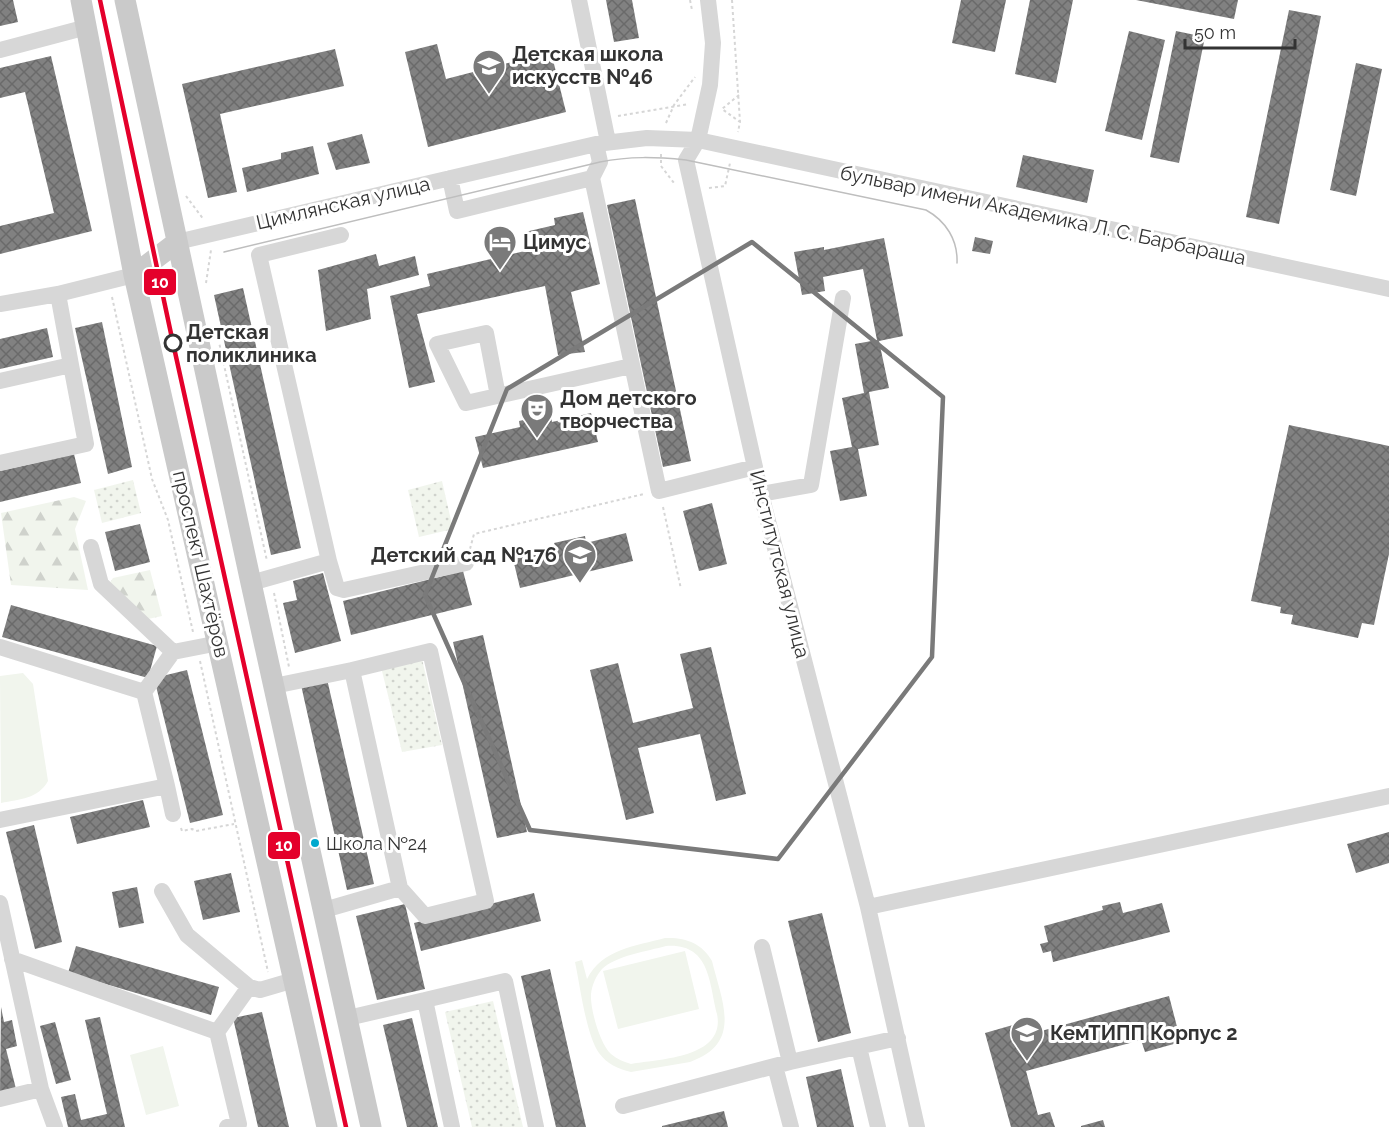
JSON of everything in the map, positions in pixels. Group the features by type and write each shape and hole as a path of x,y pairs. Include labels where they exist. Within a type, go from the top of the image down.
{"main road":[{"name":"проспект Шахтёров","path":"81,0 134,275 219,642 327,1127"},
{"path":"125,0 371,1127"},
{"name":"Цимлянская улица","path":"134,275 177,242"}],"street":[{"path":"579,0 603,118 600,162 592,178 659,490 755,467"},
{"name":"Институтская улица","path":"708,0 713,43 710,85 714,107 686,160 761,494 868,907 917,1127"},
{"path":"0,50 87,27"},
{"name":"Цимлянская улица","path":"177,242 602,143 647,138 698,140"},
{"name":"бульвар имени Академика Л. С. Барбараша","path":"698,140 1389,289"},
{"path":"450,178 457,211 592,178"},
{"path":"341,234 259,255 337,588 344,590 466,563"},
{"name":"Цимлянская улица","path":"0,304 58,294 134,275"},
{"path":"0,463 86,444 58,294"},
{"path":"761,494 811,485 843,298"},
{"path":"498,396 486,333 437,344 465,403 498,396 631,366"},
{"path":"0,381 71,365"},
{"path":"91,547 101,584 173,652"},
{"path":"251,583 329,561"},
{"path":"173,814 144,692 173,652 219,642"},
{"path":"0,647 144,692"},
{"path":"274,686 430,651 486,901 425,916 400,888 352,670"},
{"path":"0,820 166,786"},
{"path":"868,907 1389,796"},
{"path":"324,910 400,888"},
{"path":"162,891 187,935 249,987 260,990 294,980"},
{"path":"0,903 41,1089 55,1127"},
{"path":"762,947 791,1127"},
{"path":"12,959 217,1032"},
{"path":"348,1018 505,981 536,1127"},
{"path":"227,1127 239,1124 217,1032 249,987"},
{"path":"425,1000 452,1127"},
{"path":"623,1106 782,1064 898,1038"},
{"path":"859,1047 878,1127"},
{"path":"0,1099 41,1089"}],"path":[{"path":"714,107 739,95"},
{"path":"603,118 674,105 714,107 740,122"},
{"path":"466,563 474,534 659,490 681,589"},
{"path":"173,814 178,813 182,831 192,829 196,831 234,824"}],"highlighted area":[{"path":"752,242 943,397 932,657 778,859 530,830 425,595 507,389"}],"green space":[{"path":"133,480 141,513 102,523 94,490"},
{"path":"442,481 453,529 419,537 408,490"},
{"path":"74,497 86,501 75,529 88,590 11,585 1,513"},
{"path":"150,570 162,616 148,619 109,584 113,578"},
{"path":"422,659 442,745 402,752 381,667"},
{"path":"23,673 33,684 48,781 34,795 1,803 0,676"},
{"path":"665,938 692,942 712,961 723,1006 725,1020 723,1033 717,1044 707,1054 690,1062 631,1072 617,1068 602,1057 594,1045 575,962 582,960 587,979 601,961 611,955","holes":["666,946 691,951 699,958 709,978 717,1014 717,1029 711,1040 701,1048 673,1058 631,1064 618,1059 603,1043 594,1017 591,994 596,978 608,964 623,957"]},
{"path":"685,951 699,1009 618,1029 603,971"},
{"path":"493,1001 523,1127 472,1127 445,1012"},
{"path":"163,1046 179,1106 146,1115 130,1055"}],"building":[{"path":"0,0 13,0 18,22 0,26"},
{"path":"606,0 632,0 639,38 614,42"},
{"path":"961,0 1006,0 995,52 952,43"},
{"path":"1030,0 1073,0 1056,83 1015,74"},
{"path":"1136,0 1238,0 1234,19"},
{"path":"1289,10 1321,16 1279,224 1246,217"},
{"path":"1129,31 1165,40 1142,140 1105,131"},
{"path":"1176,31 1205,37 1179,163 1150,157"},
{"name":"Детская школа искусств №46","path":"437,44 446,79 551,52 566,112 428,147 405,52"},
{"path":"335,49 344,86 220,114 237,192 208,198 182,84"},
{"path":"51,56 92,231 0,254 0,226 54,213 25,92 0,98 0,68"},
{"path":"1356,63 1382,69 1356,196 1330,190"},
{"path":"362,134 370,163 336,170 327,143"},
{"path":"313,146 319,174 247,192 242,168 281,159 281,153"},
{"path":"1023,155 1094,170 1087,203 1016,187"},
{"path":"635,199 691,461 663,467 607,205"},
{"path":"583,212 600,284 571,292 585,352 558,355 545,286 417,314 435,382 409,388 390,296 430,286 427,274 529,250 525,232 555,225 554,218"},
{"path":"975,237 993,241 990,254 972,251"},
{"path":"884,238 903,336 879,341 889,388 869,392 879,445 858,449 867,496 840,501 830,451 852,447 842,398 864,393 855,344 877,340 863,269 823,277 825,291 802,295 794,252 824,247 824,250"},
{"path":"376,254 379,266 415,256 419,275 367,289 371,319 326,331 318,270"},
{"path":"243,288 301,548 271,555 214,295"},
{"path":"102,322 132,467 108,474 75,328"},
{"path":"47,328 53,357 0,369 0,339"},
{"name":"Дом детского творчества","path":"591,413 598,442 483,468 475,437 520,427 519,421 550,414 552,422"},
{"path":"1289,425 1389,446 1389,554 1374,625 1362,623 1358,638 1291,624 1293,615 1280,613 1281,607 1251,601"},
{"path":"74,454 81,483 0,502 0,471"},
{"path":"712,503 727,564 699,571 683,511"},
{"path":"140,524 150,562 115,571 105,532"},
{"path":"626,533 633,561 520,588 513,559 556,548 554,543 585,536 586,543"},
{"path":"463,571 472,605 351,635 343,601"},
{"path":"323,573 341,641 295,653 283,603 297,600 293,581"},
{"path":"11,605 157,646 148,678 2,637"},
{"path":"483,635 527,832 497,838 453,642"},
{"path":"711,647 746,794 716,801 700,734 638,748 654,813 626,820 590,670 618,663 633,723 693,708 680,654"},
{"path":"187,670 223,815 190,823 154,678"},
{"path":"327,679 374,884 347,890 301,685"},
{"path":"143,800 150,827 77,844 70,817"},
{"path":"34,825 62,942 35,949 6,832"},
{"path":"1389,832 1389,863 1356,873 1347,844"},
{"path":"231,873 240,912 203,920 194,881"},
{"path":"137,887 144,923 119,928 112,892"},
{"path":"534,893 541,921 421,951 414,923"},
{"path":"1120,902 1123,913 1162,903 1170,932 1053,962 1051,951 1043,953 1040,944 1048,942 1044,926 1103,910 1102,906"},
{"path":"405,904 425,989 377,1000 356,916"},
{"path":"822,913 851,1033 818,1042 788,921"},
{"path":"76,946 219,987 211,1015 68,973"},
{"path":"550,969 586,1127 556,1127 521,976"},
{"name":"КемТИПП Корпус 2","path":"1169,996 1181,1042 1145,1052 1141,1040 1026,1071 1038,1115 1050,1112 1055,1127 1011,1127 985,1033 1020,1023 1023,1036"},
{"path":"1,1007 4,1022 12,1020 17,1046 6,1049 16,1089 0,1093"},
{"path":"262,1012 289,1127 258,1127 233,1018"},
{"path":"100,1017 125,1127 68,1127 61,1097 75,1094 81,1120 107,1114 85,1020"},
{"path":"412,1018 438,1127 407,1127 383,1025"},
{"path":"55,1022 71,1080 56,1084 40,1026"},
{"path":"841,1069 854,1127 817,1127 806,1077"},
{"path":"724,1111 728,1127 662,1127 662,1126"},
{"path":"1103,1120 1105,1127 1081,1127 1081,1126"}],"tram line":[{"path":"224,252 600,162 654,158 686,160 926,210 933,214 949,232 953,239 957,263"}],"transit line":[{"name":"10","path":"100,0 173,343 346,1127"}],"place":[{"name":"Детская школа искусств №46","path":"489,95"},
{"name":"Цимус","path":"500,271"},
{"name":"Детская поликлиника","path":"173,343"},
{"name":"Дом детского творчества","path":"537,439"},
{"name":"Детский сад №176","path":"580,584"},
{"name":"Школа №24","path":"315,843"},
{"name":"КемТИПП Корпус 2","path":"1027,1062"}]}
